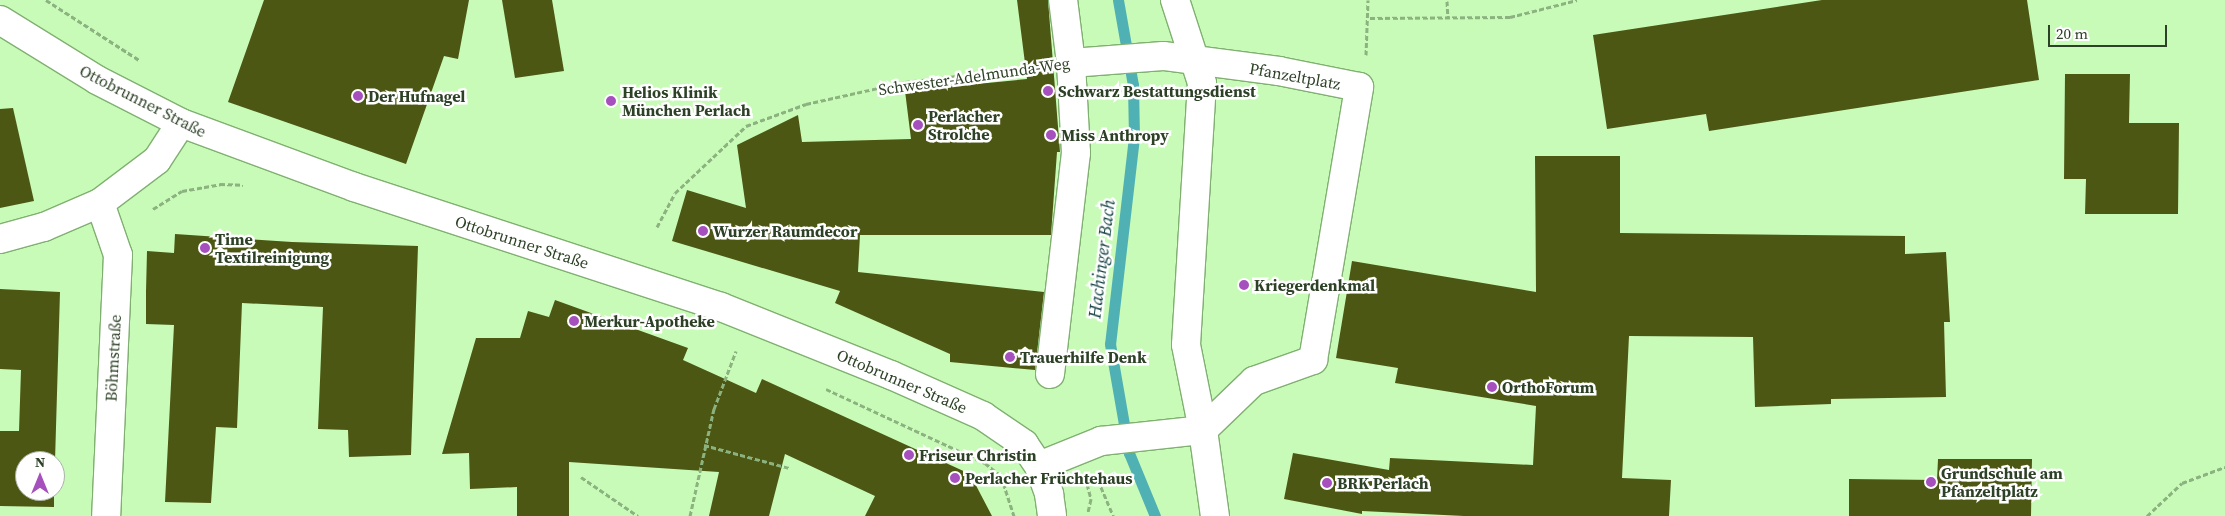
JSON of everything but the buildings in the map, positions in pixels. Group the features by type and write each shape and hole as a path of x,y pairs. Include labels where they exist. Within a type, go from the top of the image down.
{"street":[{"path":"1050,374 1076,153 1071,63 1063,0"},
{"path":"1174,0 1202,83 1186,345 1203,430 1215,516"},
{"name":"Ottobrunner Straße","path":"0,20 97,80 181,123 354,187 642,280 789,333 983,416 1024,444 1039,466"},
{"name":"Schwester-Adelmunda-Weg","path":"1071,63 1163,56 1194,61"},
{"name":"Pfanzeltplatz","path":"1194,61 1279,71 1359,87 1312,360 1254,381 1203,430"},
{"path":"0,239 44,227 100,203 157,160 181,123"},
{"name":"Böhmstraße","path":"100,203 118,255 106,516"},
{"path":"1052,516 1049,494 1039,466 1101,441 1160,432 1203,430"}],"path":[{"path":"46,0 148,65"},
{"path":"1359,87 1370,18 1368,0"},
{"path":"1370,18 1510,17 1577,0"},
{"path":"1447,1 1448,18"},
{"name":"Schwester-Adelmunda-Weg","path":"656,227 675,193 746,126 806,104 905,82 1071,63"},
{"path":"150,210 182,191 220,184 252,184 243,179"},
{"path":"729,348 741,352"},
{"path":"690,516 704,445 736,350"},
{"path":"823,388 985,462 1001,476 1014,516"},
{"path":"704,445 789,468"},
{"path":"2147,516 2182,483 2225,467"},
{"path":"581,477 638,516"},
{"path":"1097,479 1113,516"},
{"path":"1087,483 1091,500 1087,515"}],"waterway":[{"name":"Hachinger Bach","path":"1118,0 1133,85 1134,137 1110,344 1129,453 1155,516"}],"place":[{"name":"Schwarz Bestattungsdienst","path":"1048,91"},
{"name":"Der Hufnagel","path":"358,96"},
{"name":"Helios Klinik München Perlach","path":"611,101"},
{"name":"Perlacher Strolche","path":"918,125"},
{"name":"Miss Anthropy","path":"1051,135"},
{"name":"Wurzer Raumdecor","path":"703,231"},
{"name":"Time Textilreinigung","path":"205,248"},
{"name":"Kriegerdenkmal","path":"1244,285"},
{"name":"Merkur-Apotheke","path":"574,321"},
{"name":"Trauerhilfe Denk","path":"1010,357"},
{"name":"OrthoForum","path":"1492,387"},
{"name":"Friseur Christin","path":"909,455"},
{"name":"Perlacher Früchtehaus","path":"955,478"},
{"name":"Grundschule am Pfanzeltplatz","path":"1931,482"},
{"name":"BRK Perlach","path":"1327,483"}]}
